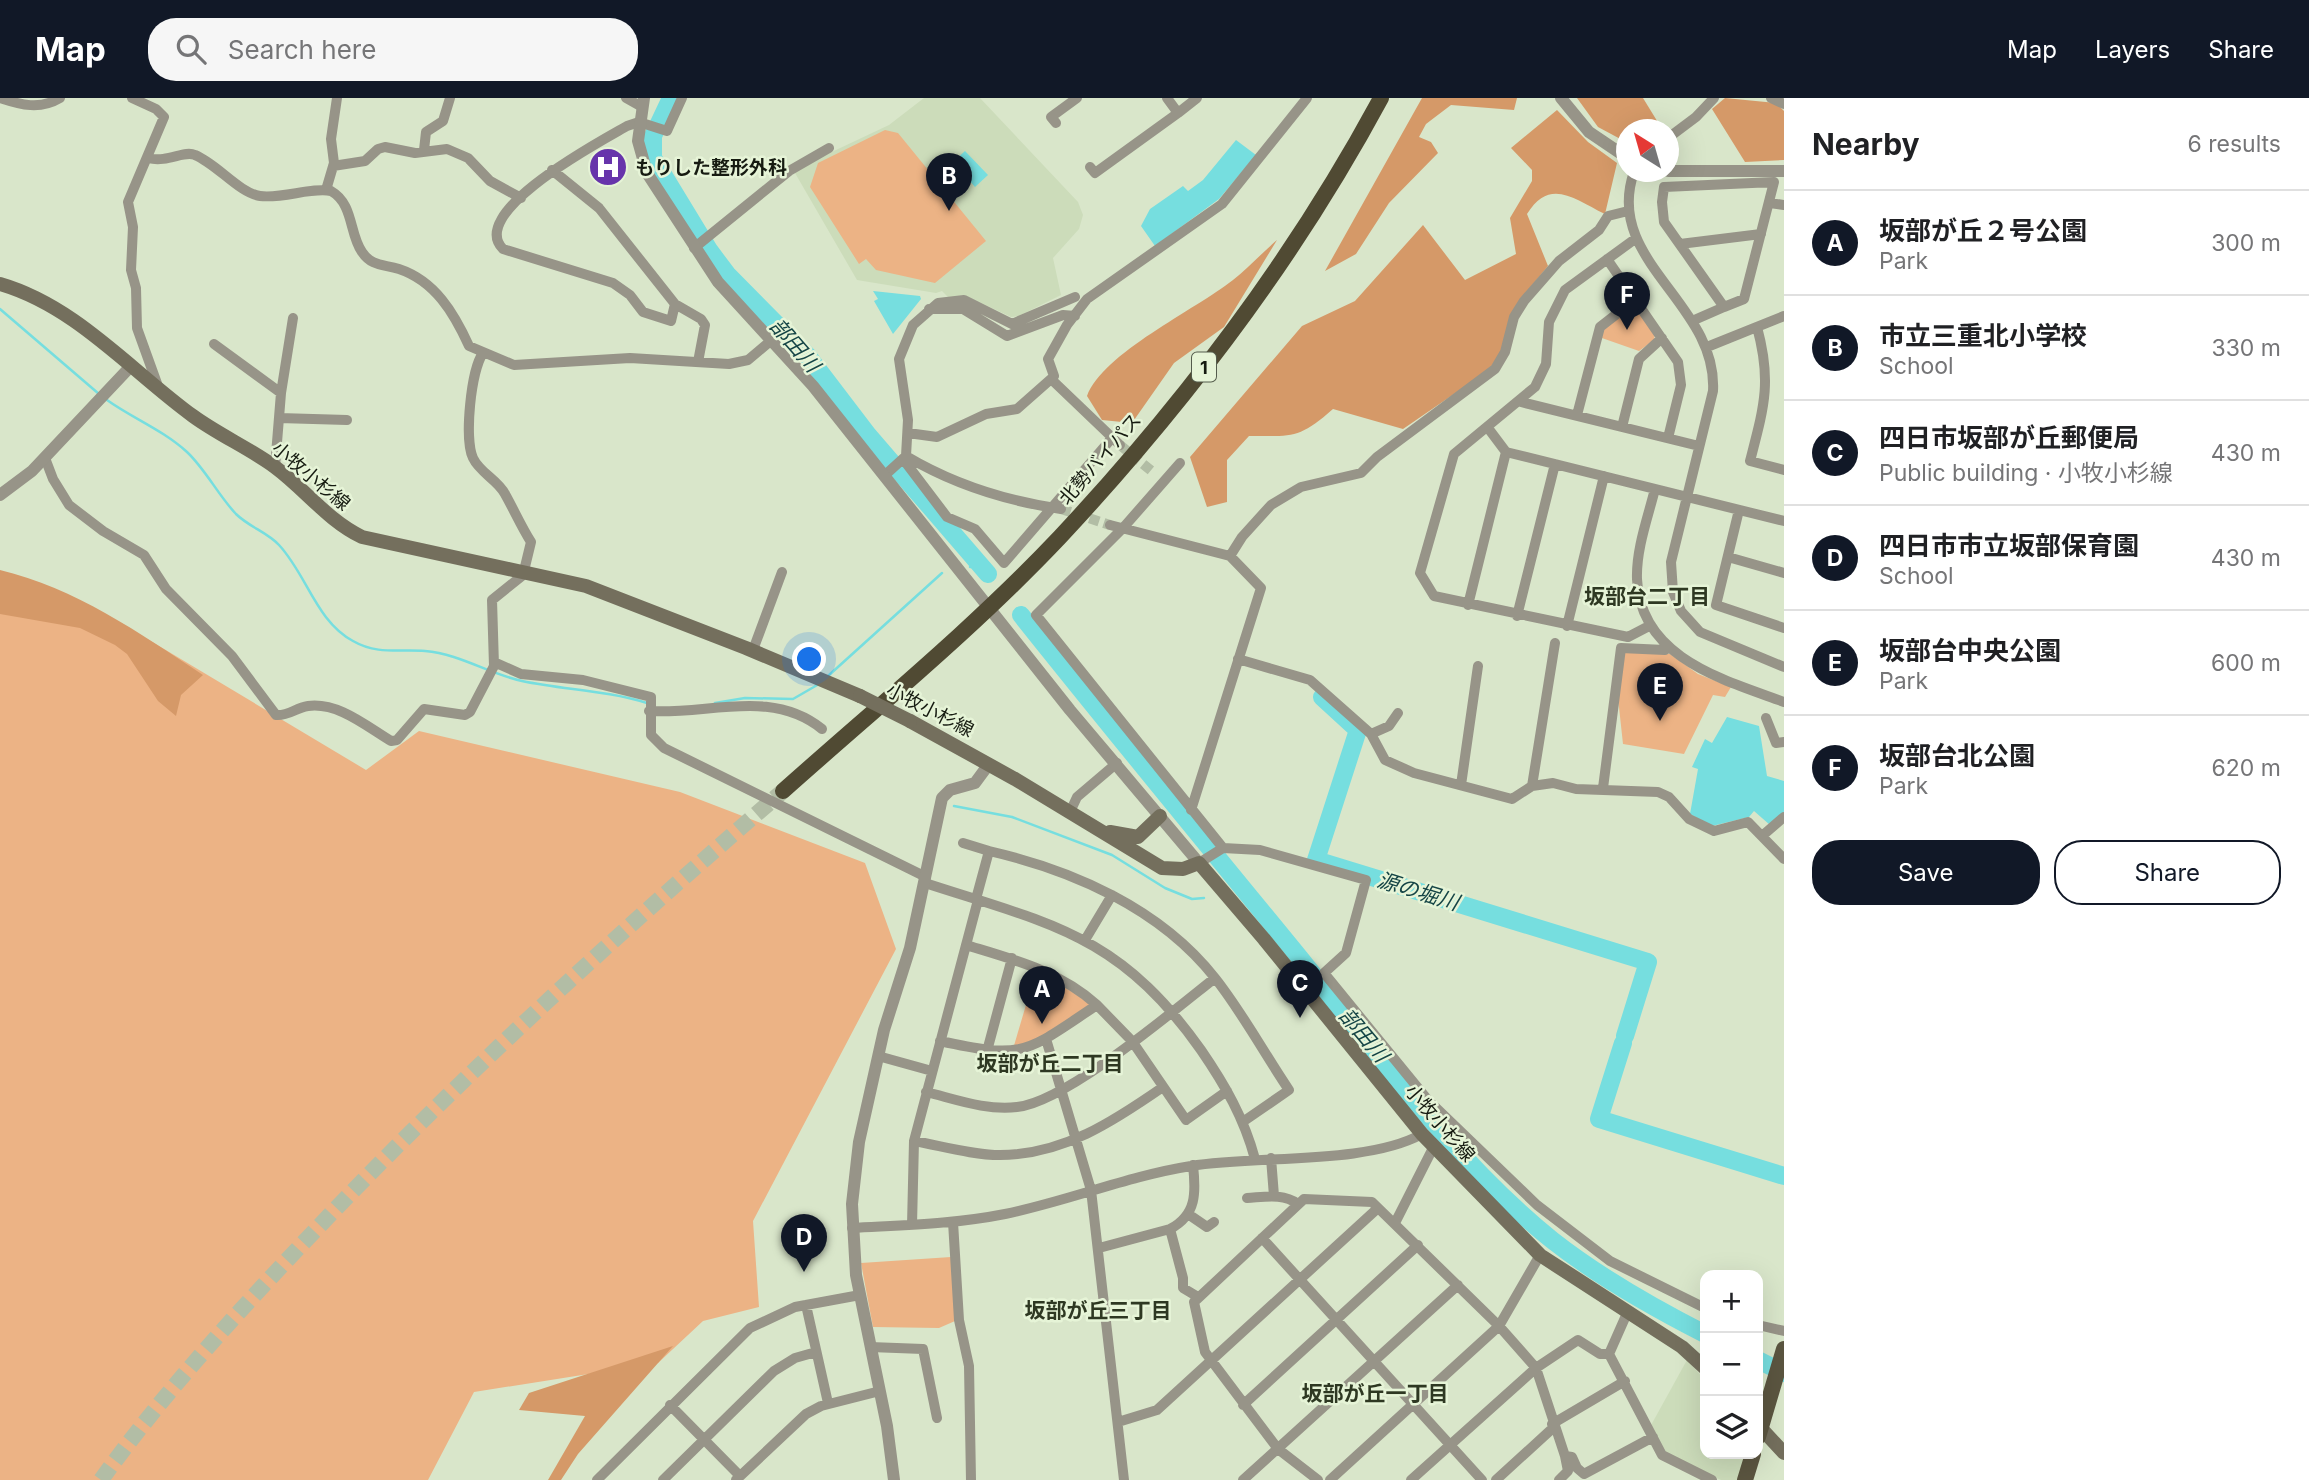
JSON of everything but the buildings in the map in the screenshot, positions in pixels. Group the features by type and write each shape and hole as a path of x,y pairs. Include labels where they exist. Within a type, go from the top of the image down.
{"highway":[{"name":"北勢バイパス","path":"783,791 988,607 1059,538 1117,472 1217,350 1281,263 1381,98"}],"main road":[{"name":"小牧小杉線","path":"0,284 38,298 194,416 275,467 341,526 362,537 523,575 586,586 752,650 860,696 989,764 1162,868 1183,869 1203,861 1433,1148 1540,1255 1682,1347 1700,1363"},
{"path":"1089,824 1138,838 1160,816"},
{"path":"1763,1417 1780,1363"},
{"path":"1763,1434 1784,1453"},
{"path":"1745,1480 1751,1459"}],"street":[{"path":"0,98 36,106 46,106 60,98"},
{"path":"132,98 156,108 164,117 148,158 133,184 128,202 133,227 131,270 136,288 136,328 159,389"},
{"path":"326,190 333,166 331,139 337,98"},
{"path":"424,150 426,132 443,121 450,98"},
{"path":"626,98 643,103 645,123 638,141 647,173 718,282 772,339 887,474 988,607 1160,816 1203,861 1220,849 1260,849 1366,880 1346,953 1325,973 1332,983 1427,1099 1537,1205 1610,1261 1700,1306"},
{"path":"645,123 667,131 682,98"},
{"path":"1056,123 1051,117 1077,98"},
{"path":"1167,98 1178,113"},
{"path":"1090,167 1095,173 1197,98"},
{"path":"1561,98 1589,132 1616,150"},
{"path":"1679,130 1714,98"},
{"path":"1771,98 1784,104"},
{"path":"908,433 937,437 986,414 1017,408 1054,376 1048,359 1087,299 1222,204 1303,100"},
{"path":"645,123 552,170 521,198 497,229 496,238 503,249 612,283 630,295 643,312 671,321 675,304"},
{"path":"333,166 365,161 377,149 385,147 408,152 442,148 461,155 489,181 521,198"},
{"path":"696,246 789,171 829,148"},
{"path":"148,158 166,161 194,154 214,164 240,186 257,195 297,195 326,190 336,194 347,212 362,253 377,265 396,268 431,288 457,320 469,346 505,363 525,365 630,358 740,363 772,339"},
{"path":"552,170 599,208 675,304 701,319 705,325 698,362"},
{"path":"1679,171 1784,171"},
{"path":"1631,182 1628,211 1635,239 1692,321 1707,347 1712,365 1713,391 1670,572 1676,603 1692,625 1710,638 1784,667"},
{"path":"1692,321 1744,299 1774,182 1664,187 1664,222 1724,307"},
{"path":"1770,203 1784,205"},
{"path":"1230,556 1242,537 1271,505 1301,487 1361,473 1377,457 1491,373 1505,352 1514,317 1541,279 1559,261 1599,230 1608,216 1628,211"},
{"path":"1680,244 1761,234"},
{"path":"1635,239 1565,290 1549,322 1544,371 1535,387 1521,402 1454,454 1420,573 1434,596 1468,605 1628,637 1651,625"},
{"path":"1607,258 1674,355 1681,378 1668,438"},
{"path":"887,474 903,459 908,433 898,359 908,334 929,309 938,303 964,300 1012,324 1075,298"},
{"path":"1577,415 1600,327 1636,299"},
{"path":"929,309 962,309 1007,336 1063,316 1075,316"},
{"path":"1707,347 1784,316"},
{"path":"275,467 281,393 293,318"},
{"path":"1757,327 1767,380 1763,413 1750,461 1784,470"},
{"path":"1622,427 1639,359 1662,338"},
{"path":"214,344 281,393"},
{"path":"45,458 53,479 69,505 103,531 144,555 166,589 232,656 276,715 287,716 310,706 339,710 391,741 397,740 424,709 465,715 470,712 492,667 492,600 523,575 531,542 513,513 505,493 474,460 470,445 474,371 483,353"},
{"path":"0,495 45,458 131,366"},
{"path":"903,459 947,517 975,529 1004,563 1116,442 1051,379"},
{"path":"1521,402 1699,446"},
{"path":"279,418 347,420"},
{"path":"1488,428 1506,452 1784,522"},
{"path":"1468,605 1506,452"},
{"path":"903,459 956,482 1056,509"},
{"path":"1180,463 1123,528 1036,615 1220,849"},
{"path":"1517,616 1555,464"},
{"path":"1154,472 1164,481"},
{"path":"1567,626 1604,476"},
{"path":"1655,489 1637,579 1641,604 1651,625 1669,647 1692,666 1784,702"},
{"path":"1739,510 1716,605 1784,628"},
{"path":"1110,525 1230,556 1261,588 1191,810"},
{"path":"1728,557 1784,573"},
{"path":"752,650 782,572"},
{"path":"1532,786 1555,643"},
{"path":"1603,788 1621,648 1665,650 1669,647"},
{"path":"1238,659 1302,675 1323,690 1371,734 1385,760 1413,773 1512,799 1532,786 1553,783 1576,789 1658,792 1669,797 1689,819 1714,831 1748,821 1784,859"},
{"path":"492,667 515,673 615,686 650,706 682,711 746,703 798,713 822,729"},
{"path":"1461,785 1478,667"},
{"path":"650,706 652,735 664,748 925,880 1036,918 1085,940 1139,977 1173,1011 1227,1091 1244,1121 1255,1159"},
{"path":"1371,734 1389,726 1398,713"},
{"path":"1766,718 1776,743 1784,742"},
{"path":"894,1480 880,1391 860,1294 852,1228 855,1162 878,1056 910,948 940,803 950,790 975,783 989,764"},
{"path":"1070,812 1077,797 1117,764"},
{"path":"1762,836 1784,817"},
{"path":"963,843 1063,873 1112,895 1169,933 1215,978 1289,1090 1244,1121"},
{"path":"912,1225 914,1141 989,851"},
{"path":"1085,940 1112,895"},
{"path":"965,945 1012,958 1063,980 1097,1005 1132,1041 1185,1120 1227,1091"},
{"path":"987,1051 1012,958"},
{"path":"926,1092 1007,1108 1030,1105 1061,1090 1132,1041 1215,978"},
{"path":"940,1041 987,1051 1020,1051 1045,1039 1097,1005"},
{"path":"1045,1039 1091,1190 1124,1480"},
{"path":"878,1056 932,1071"},
{"path":"914,1141 1003,1155 1032,1151 1091,1133 1163,1087"},
{"path":"852,1228 953,1222 1023,1210 1193,1165 1330,1155 1403,1144 1422,1135"},
{"path":"1395,1223 1433,1148"},
{"path":"1271,1158 1274,1196"},
{"path":"1098,1248 1170,1229 1188,1214 1195,1197 1193,1165"},
{"path":"1247,1198 1274,1196 1290,1198 1298,1204"},
{"path":"1318,1480 1278,1449 1242,1405 1205,1352 1194,1302 1298,1204 1309,1197 1366,1200 1378,1208 1499,1326 1536,1368 1568,1471 1559,1480"},
{"path":"1118,1422 1157,1410 1378,1208"},
{"path":"1188,1214 1207,1227 1214,1222"},
{"path":"953,1222 959,1320 969,1366 971,1480"},
{"path":"1170,1229 1184,1278 1183,1288 1198,1297"},
{"path":"1262,1238 1482,1480"},
{"path":"1242,1405 1418,1245"},
{"path":"1330,1480 1499,1326 1540,1255"},
{"path":"1243,1480 1458,1285"},
{"path":"597,1480 741,1334 771,1316 806,1305 860,1294"},
{"path":"806,1305 828,1404"},
{"path":"1609,1354 1628,1311"},
{"path":"1763,1326 1784,1331"},
{"path":"1411,1480 1536,1368 1578,1340 1600,1354 1609,1354"},
{"path":"870,1347 923,1349 937,1418"},
{"path":"663,1480 774,1371 795,1358 816,1352"},
{"path":"1609,1354 1665,1457 1712,1480"},
{"path":"1496,1480 1553,1425 1625,1381"},
{"path":"670,1405 738,1478 796,1421 828,1404 880,1391"},
{"path":"1565,1457 1572,1457 1577,1468 1584,1474 1653,1437"}],"shaded area":[{"path":"924,98 980,98 1078,202 1083,215 1079,229 1053,258 1061,295 1019,316 1011,317 964,295 949,298 942,291 936,293 857,280 795,173 819,158 889,125"},
{"path":"1422,98 1517,98 1514,110 1451,105 1426,124 1419,137 1431,142 1438,153 1389,203 1356,254 1325,271"},
{"path":"1577,98 1643,98 1656,119 1616,119 1616,137 1598,127"},
{"path":"1725,98 1776,103 1784,111 1784,160 1745,162 1712,109"},
{"path":"1557,110 1588,142 1616,162 1616,167 1605,214 1563,194 1554,194 1545,196 1527,214 1548,266 1524,295 1502,350 1489,370 1403,429 1333,409 1312,426 1295,434 1249,436 1227,460 1227,502 1207,507 1190,457 1302,326 1355,301 1423,225 1465,280 1516,254 1510,218 1532,181 1532,170 1511,148"},
{"path":"885,130 898,133 986,241 935,283 876,270 866,259 859,264 810,187 818,163"},
{"path":"1277,240 1224,327 1174,363 1132,423 1102,420 1087,396 1096,380 1111,364 1130,348 1233,280"},
{"path":"1630,308 1636,308 1655,334 1654,340 1639,351 1599,337 1603,328"},
{"path":"0,570 28,578 81,600 131,628 203,675 181,695 176,716 158,701 127,654 115,645 80,628 0,614"},
{"path":"0,595 149,640 366,770 419,731 680,792 865,863 896,949 753,1221 759,1307 703,1321 658,1363 474,1392 428,1480 0,1480"},
{"path":"1625,651 1670,654 1698,674 1731,687 1725,697 1713,695 1684,754 1623,744 1618,698"},
{"path":"1036,971 1090,1002 1090,1006 1035,1042 1013,1049"},
{"path":"951,1257 955,1321 939,1328 873,1327 861,1263"},
{"path":"673,1346 578,1454 561,1480 548,1480 585,1416 519,1410 529,1393"},
{"path":"1687,1360 1700,1374 1700,1459 1745,1459 1739,1480 1721,1480 1666,1454 1650,1427"}],"water":[{"path":"1236,140 1256,155 1219,199 1155,246 1141,226 1150,209 1183,186 1188,191 1203,180"},
{"path":"965,151 988,175 975,187 953,162"},
{"path":"873,291 920,296 921,299 893,334 874,301 878,299"},
{"path":"1727,717 1759,726 1767,776 1784,781 1784,813 1770,825 1754,811 1749,817 1712,826 1690,814 1698,769 1692,767 1705,739 1712,743"}],"waterway":[{"name":"部田川","path":"671,98 653,136 653,158 709,250 727,274 807,355 868,435 988,574"},
{"path":"0,309 99,394"},
{"path":"107,400 168,437 187,452 236,514 279,545 330,622 353,641 380,650 438,653 522,681 616,695 647,703"},
{"path":"970,567 980,566"},
{"path":"828,676 942,573"},
{"name":"部田川","path":"1021,615 1448,1140 1516,1209 1570,1254 1626,1291 1703,1333"},
{"path":"715,703 745,698 793,699 819,684"},
{"name":"源の堀川","path":"1322,697 1358,730 1316,860 1648,962 1625,1036"},
{"path":"954,806 1012,817 1112,855 1165,888 1192,899 1204,898"},
{"name":"源の堀川","path":"1623,1043 1599,1119 1784,1176"},
{"name":"部田川","path":"1763,1362 1784,1373"}],"tunnel":[{"path":"1120,445 1154,473"},
{"path":"1061,509 1110,525"},
{"path":"101,1480 153,1412 237,1314 435,1108 665,894 783,791"}],"place":[{"name":"もりした整形外科","path":"608,167"},
{"name":"市立三重北小学校","path":"949,211"},
{"name":"坂部台北公園","path":"1627,330"},
{"name":"坂部台中央公園","path":"1660,721"},
{"name":"四日市坂部が丘郵便局","path":"1300,1018"},
{"name":"坂部が丘２号公園","path":"1042,1024"},
{"name":"四日市市立坂部保育園","path":"804,1272"}],"district":[{"name":"坂部台二丁目","path":"1647,596"},
{"name":"坂部が丘二丁目","path":"1050,1063"},
{"name":"坂部が丘三丁目","path":"1098,1310"},
{"name":"坂部が丘一丁目","path":"1375,1393"}]}
